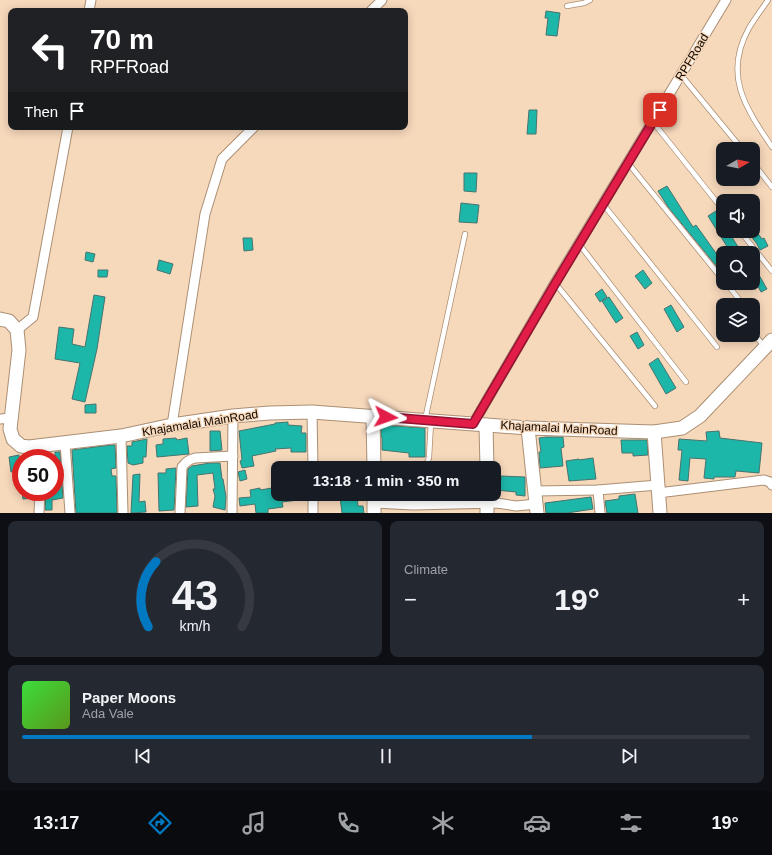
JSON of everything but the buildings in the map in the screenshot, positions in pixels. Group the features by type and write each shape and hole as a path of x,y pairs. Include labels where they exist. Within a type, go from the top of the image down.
{"main road":[{"path":"0,319 9,321 17,330"},
{"name":"Khajamalai MainRoad","path":"17,330 20,350 6,418 13,439 21,446 32,449"},
{"name":"Khajamalai MainRoad","path":"50,449 65,443 121,436 172,425 233,416 270,413 312,412 528,428 654,432 682,428 700,416 768,344"},
{"path":"373,416 374,461"},
{"path":"479,424 485,461"},
{"path":"528,428 536,502"},
{"path":"654,432 660,513"}],"street":[{"path":"374,8 382,0"},
{"name":"RPFRoad","path":"479,424 555,284 726,0"},
{"path":"17,330 33,317 67,130"},
{"path":"172,425 205,214 222,159 251,130"},
{"path":"312,412 313,461"},
{"path":"232,513 233,416"},
{"path":"121,436 123,513"},
{"path":"65,443 70,513"},
{"path":"180,513 182,467 185,463 189,459 195,458 233,456"},
{"path":"374,503 413,509 497,503 516,506 598,490 658,489 764,480 770,482 772,485"},
{"path":"598,490 600,513"},
{"path":"40,501 40,513"},
{"path":"313,501 313,513"}],"lane":[{"path":"567,6 584,3 590,0"},
{"path":"768,0 750,27 742,44 738,62 738,80 743,99 758,127 772,147"},
{"path":"681,74 736,142"},
{"path":"653,122 716,201"},
{"path":"628,163 716,271"},
{"path":"760,172 772,187"},
{"path":"603,204 717,348"},
{"path":"428,461 428,420 465,234"},
{"path":"746,238 772,271"},
{"path":"579,244 686,382"},
{"path":"555,284 655,406"},
{"path":"732,290 738,298"}],"route":[{"path":"386,417 473,424 660,110"}]}
